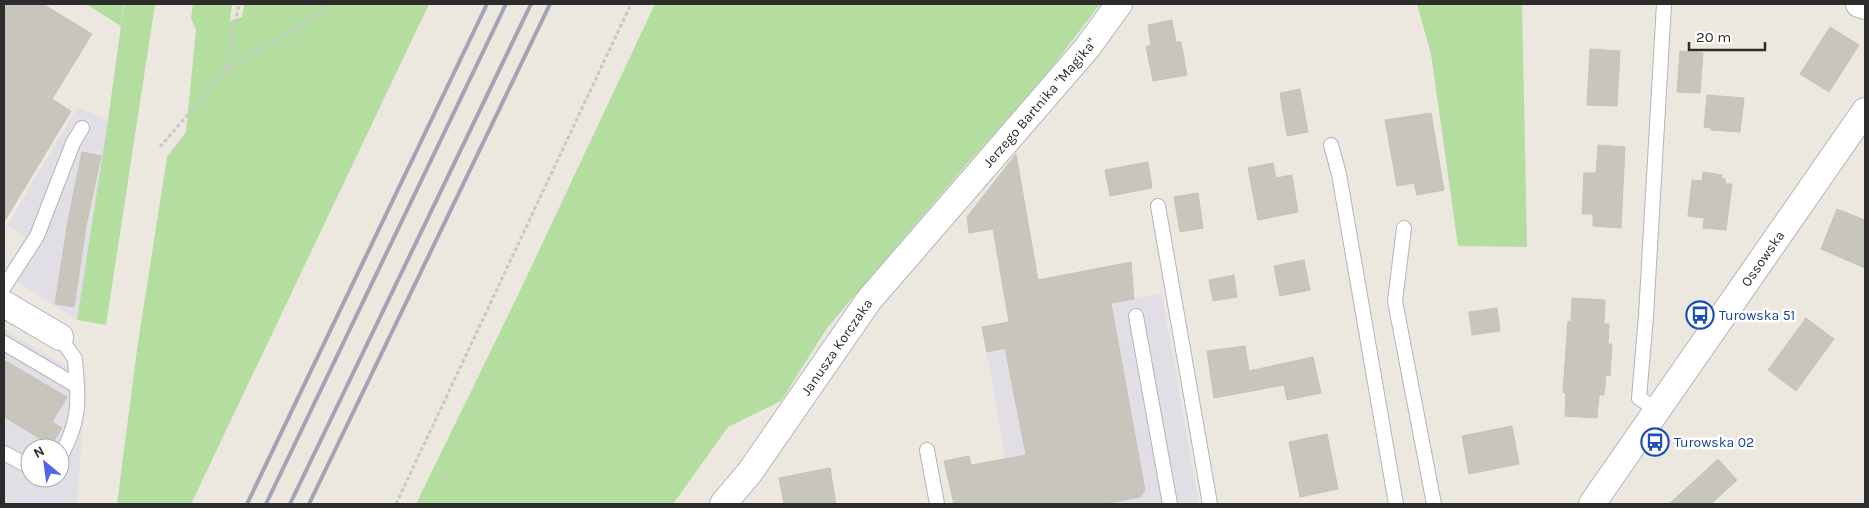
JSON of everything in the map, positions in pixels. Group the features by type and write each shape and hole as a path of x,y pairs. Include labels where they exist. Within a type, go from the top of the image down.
{"street":[{"name":"Jerzego Bartnika \"Magika\"","path":"957,196 1087,48 1119,4"},
{"path":"1859,4 1865,6"},
{"name":"Ossowska","path":"1592,504 1865,111"},
{"name":"Janusza Korczaka","path":"723,504 750,472 869,300 957,196"},
{"path":"4,304 60,337"}],"lane":[{"path":"1658,411 1640,398 1664,4"},
{"path":"4,287 37,236 73,143 82,128"},
{"path":"1331,146 1339,174 1396,504"},
{"path":"1158,206 1210,504"},
{"path":"1404,228 1395,301 1434,504"},
{"path":"1136,316 1170,504"},
{"path":"60,337 75,359 78,406 70,438"},
{"path":"4,343 77,386"},
{"path":"927,450 937,504"},
{"path":"4,453 20,462"}],"path":[{"path":"226,70 239,4"},
{"path":"160,147 226,70 280,38 331,4"},
{"path":"396,504 630,4"}],"shaded area":[{"path":"77,108 108,120 77,320 4,273 26,236 7,226"},
{"path":"1162,294 1199,504 1014,504 982,327"},
{"path":"4,329 86,378 77,504 4,504"}],"green space":[{"path":"86,4 123,4 121,26"},
{"path":"124,4 155,4 106,325 77,320"},
{"path":"193,4 232,4 230,21 242,17 244,4 429,4 191,504 117,504 137,350 167,157 186,132 196,30 191,18"},
{"path":"655,4 1100,4 1046,75 966,165 827,328 781,401 728,427 673,504 416,504 519,293"},
{"path":"1417,4 1522,4 1527,247 1458,246 1431,54"}],"building":[{"path":"4,4 43,4 92,34 52,99 71,111 4,222"},
{"path":"1172,20 1176,42 1181,42 1187,75 1153,81 1146,47 1151,45 1148,25"},
{"path":"1830,27 1859,45 1829,92 1800,74"},
{"path":"1590,49 1620,51 1617,106 1587,105"},
{"path":"1680,51 1703,53 1700,93 1677,92"},
{"path":"1300,89 1308,132 1287,136 1280,93"},
{"path":"1707,95 1744,98 1740,132 1711,130 1711,128 1704,127"},
{"path":"1431,113 1444,190 1417,195 1414,183 1397,186 1385,120"},
{"path":"1598,145 1625,147 1621,228 1593,226 1593,214 1582,214 1584,173 1596,173"},
{"path":"82,152 101,156 86,226 74,307 55,304 68,221"},
{"path":"1016,154 1038,280 1131,262 1134,299 1111,303 1145,490 1140,497 1103,504 954,504 944,461 969,456 971,465 1026,455 1005,348 987,352 982,327 1009,322 993,229 969,233 967,217"},
{"path":"1148,162 1152,188 1110,196 1105,170"},
{"path":"1273,163 1276,178 1292,175 1298,212 1258,220 1248,168"},
{"path":"1703,172 1722,175 1721,178 1725,179 1725,184 1732,184 1726,230 1703,228 1704,218 1688,216 1692,180 1702,181"},
{"path":"1198,193 1203,228 1180,232 1174,197"},
{"path":"1837,209 1865,220 1865,268 1821,249"},
{"path":"1304,260 1310,290 1280,296 1274,266"},
{"path":"1234,275 1237,297 1213,301 1209,280"},
{"path":"1572,298 1605,300 1604,324 1609,324 1608,344 1612,344 1610,376 1606,375 1604,395 1599,395 1597,418 1565,416 1566,393 1563,392 1568,321 1571,322"},
{"path":"1497,308 1500,331 1472,335 1469,312"},
{"path":"1806,318 1834,339 1796,391 1768,370"},
{"path":"1245,346 1249,371 1313,357 1321,393 1287,400 1284,385 1214,398 1207,351"},
{"path":"4,360 67,397 52,422 62,428 56,438 39,438 4,417"},
{"path":"1512,426 1519,464 1469,474 1462,436"},
{"path":"1327,434 1338,489 1300,497 1289,442"},
{"path":"1718,459 1737,480 1711,504 1669,504"},
{"path":"830,468 836,504 784,504 779,478"}],"railway":[{"path":"247,504 487,4"},
{"path":"266,504 506,4"},
{"path":"290,504 531,4"},
{"path":"309,504 550,4"}],"place":[{"name":"Turowska 51","path":"1700,315"},
{"name":"Turowska 02","path":"1655,442"}]}
